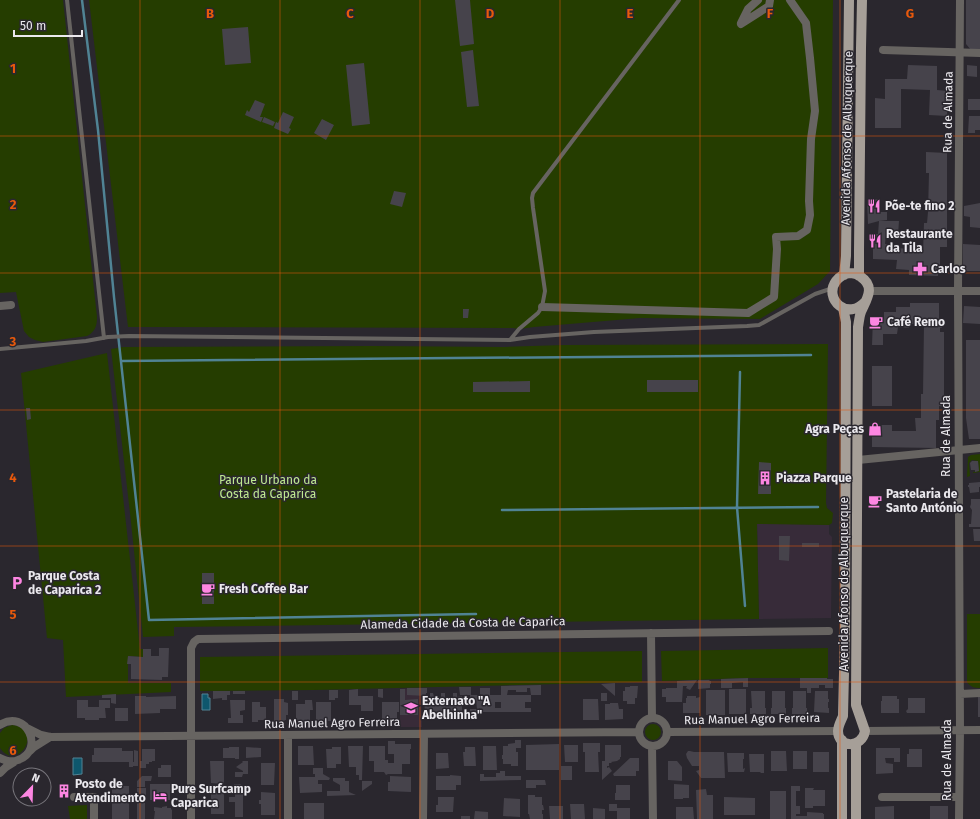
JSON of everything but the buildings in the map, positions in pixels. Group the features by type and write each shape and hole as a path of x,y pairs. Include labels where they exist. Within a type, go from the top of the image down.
{"main road":[{"name":"Avenida Afonso de Albuquerque","path":"844,275 846,256 849,0"},
{"name":"Avenida Afonso de Albuquerque","path":"859,276 860,48 862,0"},
{"path":"833,288 839,278 849,273 864,279 868,285 869,291"},
{"name":"Avenida Afonso de Albuquerque","path":"833,288 835,300 843,308 846,318 845,630 843,716 839,727"},
{"name":"Avenida Afonso de Albuquerque","path":"863,727 856,705 858,327 860,313 869,291"},
{"path":"843,308 853,310 862,306 866,301"},
{"path":"851,717 855,718 863,727 862,738 856,743 848,744 839,738 839,727 843,720 851,717"},
{"path":"842,740 842,819"},
{"path":"856,743 856,819"}],"street":[{"path":"758,0 748,9 741,24 769,6 770,0"},
{"path":"542,307 748,313 774,298 777,249 776,237 798,236 807,230 810,215 811,139 815,111 806,23 790,0"},
{"name":"Rua de Almada","path":"959,819 960,694 958,291 960,0"},
{"path":"883,50 980,53"},
{"path":"869,291 980,292"},
{"path":"0,306 11,305"},
{"path":"858,460 980,448"},
{"name":"Alameda Cidade da Costa de Caparica","path":"191,736 191,648 194,642 198,639 829,631"},
{"path":"651,633 652,718"},
{"path":"960,694 980,693"},
{"path":"652,718 658,719 663,723 667,732 665,739 658,746 647,746 640,739 638,732 642,723 652,718"},
{"name":"Rua Manuel Agro Ferreira","path":"2,721 18,722 41,736 50,737 638,732"},
{"name":"Rua Manuel Agro Ferreira","path":"667,732 839,727"},
{"path":"863,727 980,730"},
{"path":"27,728 32,737 29,752"},
{"path":"423,819 424,734"},
{"path":"288,735 288,819"},
{"path":"191,736 191,819"},
{"path":"0,773 6,766 24,757 34,747 50,737"},
{"path":"652,746 653,819"},
{"path":"0,758 8,762 14,762"},
{"path":"74,797 94,797 94,819"},
{"path":"882,797 959,797"}],"lane":[{"path":"67,0 106,338"},
{"path":"510,340 538,313 542,307 545,291 533,208 533,193 679,0"},
{"path":"0,349 129,336 510,340 594,332 759,325 815,294 833,288"}],"shaded area":[{"path":"757,523 829,525 829,534 832,537 831,618 759,619"},
{"name":"Externato \"A Abelhinha\"","path":"421,688 422,727 400,727 400,689"}],"green space":[{"path":"0,0 63,0 97,317 95,328 92,333 87,336 43,342 35,340 29,337 24,331 16,292 0,293"},
{"path":"89,0 833,0 830,271 818,284 760,319 640,318 519,329 128,327"},
{"name":"Parque Urbano da Costa da Caparica","path":"828,344 826,503 827,508 833,513 832,523 829,525 757,524 759,619 174,627 174,636 143,637 111,349 123,347 504,347 564,345"},
{"path":"107,353 140,649 143,649 143,657 128,656 128,683 171,683 171,692 66,697 63,640 47,638 21,373"},
{"path":"980,454 980,472 973,473 979,471 978,461 972,460 969,463 970,476 967,477 968,457 971,455"},
{"path":"967,614 980,614 980,688 973,687 967,682"},
{"path":"828,648 828,678 748,678 662,681 661,651"},
{"path":"642,651 642,682 314,690 200,691 200,657"},
{"path":"653,724 659,726 661,732 659,738 653,740 647,738 645,732 647,726"},
{"path":"12,725 22,728 27,734 25,747 20,753 14,756 7,755 0,748 0,733 4,728"},
{"path":"87,805 87,819 70,819 68,806"}],"water":[{"path":"202,694 208,694 208,698 210,698 210,710 202,710"},
{"path":"73,758 82,758 82,774 73,775"}],"waterway":[{"path":"82,0 98,130 114,297 149,620 476,614"},
{"path":"121,361 811,355"},
{"path":"740,372 737,507 745,606"},
{"path":"502,510 818,507"}],"place":[{"name":"Põe-te fino 2","path":"874,206"},
{"name":"Restaurante da Tila","path":"875,241"},
{"name":"Carlos","path":"920,269"},
{"name":"Café Remo","path":"876,322"},
{"name":"Agra Peças","path":"875,429"},
{"name":"Piazza Parque","path":"765,478"},
{"name":"Pastelaria de Santo António","path":"875,501"},
{"name":"Parque Costa de Caparica 2","path":"17,583"},
{"name":"Fresh Coffee Bar","path":"208,589"},
{"name":"Externato \"A Abelhinha\"","path":"411,708"},
{"name":"Posto de Atendimento","path":"64,791"},
{"name":"Pure Surfcamp Caparica","path":"160,796"}]}
